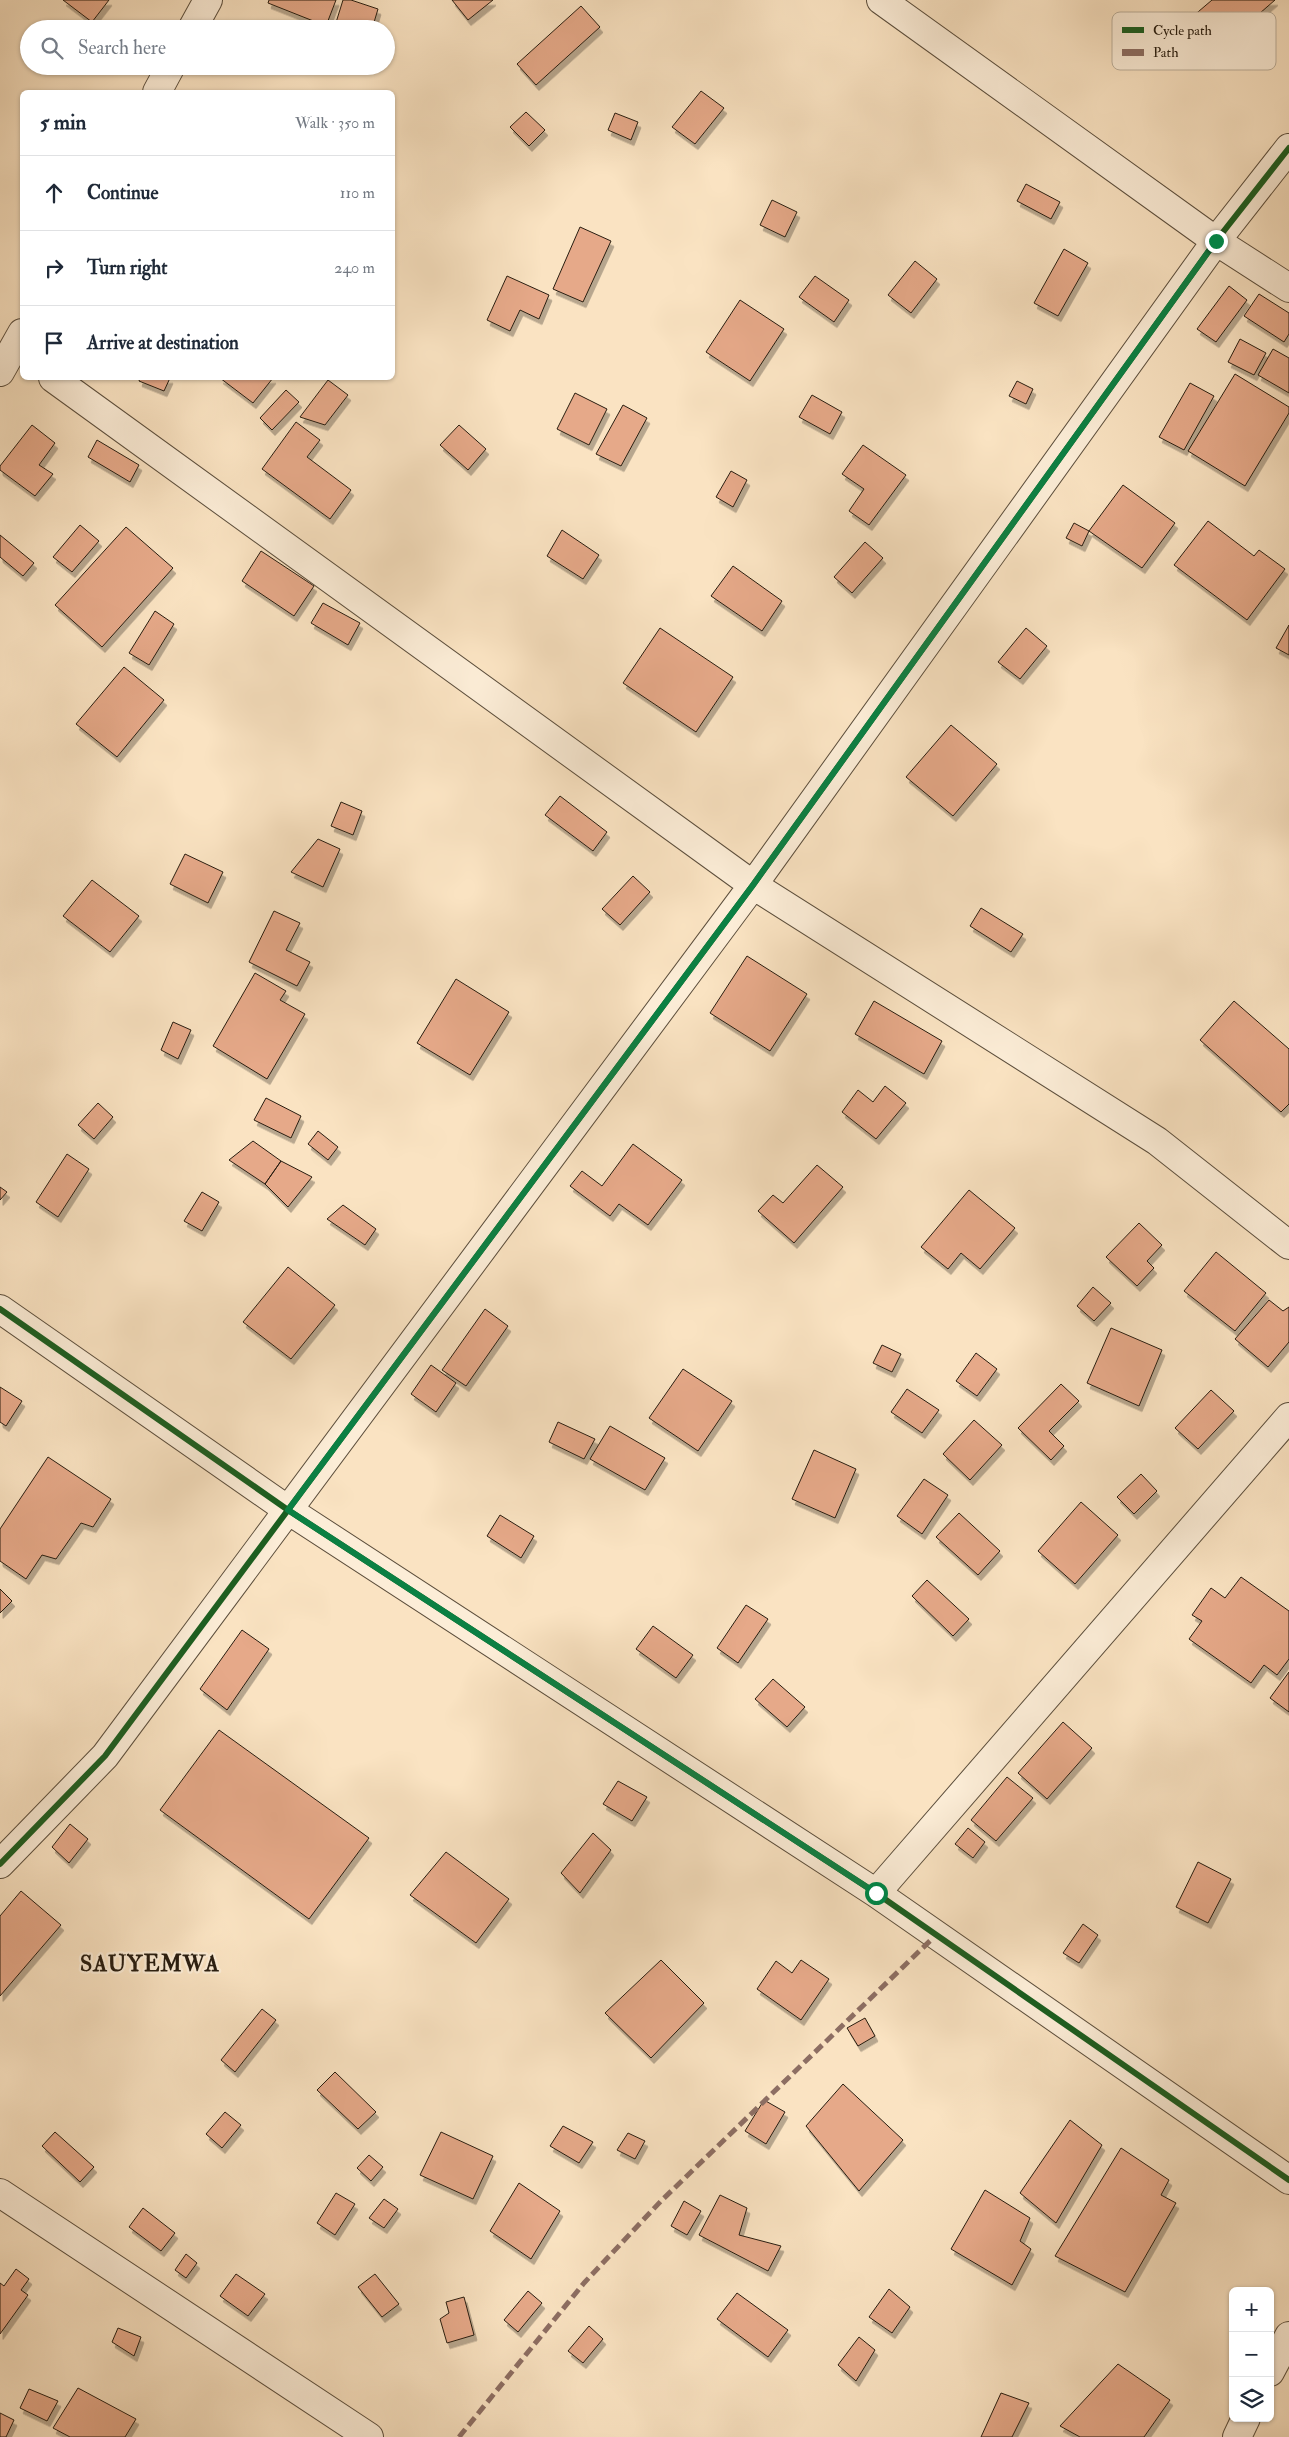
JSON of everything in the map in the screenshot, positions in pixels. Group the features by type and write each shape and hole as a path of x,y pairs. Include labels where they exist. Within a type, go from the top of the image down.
{"street":[{"path":"197,20 208,0"},
{"path":"880,0 1216,241 1289,288"},
{"path":"158,90 166,75"},
{"path":"0,1864 105,1756 753,885 1216,241 1289,148"},
{"path":"56,380 753,885 1157,1142 1289,1245"},
{"path":"0,1309 288,1510 876,1893 1289,2180"},
{"path":"876,1893 1289,1417"},
{"path":"0,2193 369,2437"},
{"path":"1274,2364 1289,2336"},
{"path":"1237,2437 1244,2422"}],"building":[{"path":"63,0 109,0 94,20 89,20"},
{"path":"269,0 336,0 328,20 311,20 268,3"},
{"path":"343,0 351,0 378,9 375,20 337,20"},
{"path":"452,0 493,0 468,20"},
{"path":"1212,0 1275,0 1261,12 1198,12"},
{"path":"581,6 600,27 536,85 517,64"},
{"path":"701,91 724,108 695,144 672,127"},
{"path":"526,112 545,130 529,146 510,127"},
{"path":"615,113 638,122 631,140 608,130"},
{"path":"1026,184 1060,202 1051,219 1017,201"},
{"path":"772,200 797,212 785,237 760,225"},
{"path":"580,227 611,241 583,302 553,289"},
{"path":"1064,249 1088,263 1058,316 1034,303"},
{"path":"915,261 937,279 911,313 888,295"},
{"path":"507,276 549,295 539,319 520,310 510,331 487,320"},
{"path":"815,276 849,300 834,322 799,297"},
{"path":"1229,286 1247,300 1216,342 1197,329"},
{"path":"1259,294 1289,313 1289,334 1284,342 1244,316"},
{"path":"740,300 784,329 750,381 706,352"},
{"path":"1240,339 1266,353 1254,375 1228,362"},
{"path":"1273,349 1289,358 1289,393 1258,375"},
{"path":"1235,374 1289,407 1289,413 1245,486 1188,451"},
{"path":"139,380 169,380 164,391"},
{"path":"223,380 271,380 253,403"},
{"path":"328,380 348,395 325,425 300,417"},
{"path":"1017,381 1033,389 1026,404 1009,396"},
{"path":"1190,383 1214,396 1184,450 1159,437"},
{"path":"286,390 299,402 272,430 260,418"},
{"path":"575,393 607,409 589,445 557,429"},
{"path":"812,395 842,412 830,434 799,417"},
{"path":"623,405 647,418 621,466 596,454"},
{"path":"296,422 320,440 307,457 351,490 330,519 262,469"},
{"path":"32,425 55,443 39,465 53,474 35,496 0,470 0,466"},
{"path":"459,425 486,449 468,470 440,445"},
{"path":"97,440 139,465 130,482 88,457"},
{"path":"863,445 906,475 869,525 849,511 864,489 842,474"},
{"path":"731,471 747,480 733,507 716,497"},
{"path":"1123,485 1175,523 1142,568 1089,531"},
{"path":"1208,521 1254,556 1259,550 1285,569 1247,620 1174,565"},
{"path":"1074,523 1089,531 1082,546 1066,538"},
{"path":"80,525 99,541 72,572 53,557"},
{"path":"126,527 173,568 102,647 55,605"},
{"path":"562,530 599,555 583,579 547,556"},
{"path":"0,535 34,563 23,576 0,557"},
{"path":"865,542 883,558 852,593 834,577"},
{"path":"261,551 314,586 294,616 242,581"},
{"path":"733,566 782,601 762,631 711,596"},
{"path":"323,603 360,623 348,645 311,623"},
{"path":"155,611 174,624 149,665 129,653"},
{"path":"1289,625 1289,655 1276,648"},
{"path":"660,628 733,677 696,732 623,683"},
{"path":"1026,628 1047,646 1020,679 998,662"},
{"path":"124,667 164,700 117,757 76,724"},
{"path":"951,725 997,764 953,816 906,777"},
{"path":"560,796 607,832 593,851 545,815"},
{"path":"341,802 362,811 353,835 331,826"},
{"path":"318,839 340,849 323,887 291,872"},
{"path":"185,854 223,872 208,903 170,884"},
{"path":"633,876 650,892 620,925 602,909"},
{"path":"92,880 139,916 110,952 63,916"},
{"path":"981,908 1023,934 1011,952 970,926"},
{"path":"274,911 300,923 286,950 310,962 297,986 249,962"},
{"path":"747,956 807,994 770,1051 710,1013"},
{"path":"255,973 286,991 280,1000 305,1014 267,1079 213,1046"},
{"path":"456,979 509,1012 470,1075 417,1043"},
{"path":"874,1001 942,1041 924,1074 855,1034"},
{"path":"1234,1001 1289,1049 1289,1104 1281,1112 1200,1040"},
{"path":"173,1022 191,1030 178,1059 161,1050"},
{"path":"885,1086 906,1103 876,1139 842,1112 858,1090 873,1102"},
{"path":"266,1098 301,1116 291,1138 254,1120"},
{"path":"98,1103 113,1117 94,1139 78,1125"},
{"path":"318,1131 338,1147 328,1160 308,1144"},
{"path":"253,1141 281,1161 265,1184 229,1160"},
{"path":"633,1144 682,1180 648,1225 619,1204 610,1216 570,1186 582,1171 602,1186"},
{"path":"67,1154 89,1169 58,1217 36,1202"},
{"path":"281,1161 312,1177 288,1207 265,1184"},
{"path":"817,1165 843,1187 794,1243 758,1211 773,1195 783,1203"},
{"path":"0,1187 7,1192 0,1200"},
{"path":"969,1190 1015,1228 980,1269 961,1253 948,1269 921,1247"},
{"path":"202,1192 219,1202 202,1231 184,1221"},
{"path":"343,1205 376,1229 365,1245 327,1219"},
{"path":"1139,1223 1162,1245 1147,1261 1154,1268 1137,1286 1106,1257"},
{"path":"1216,1252 1266,1293 1235,1331 1184,1291"},
{"path":"288,1267 335,1305 291,1359 243,1322"},
{"path":"1093,1287 1111,1303 1094,1321 1077,1306"},
{"path":"1269,1300 1283,1311 1289,1307 1289,1342 1268,1367 1235,1339"},
{"path":"485,1309 508,1326 466,1386 442,1370"},
{"path":"1111,1328 1162,1350 1139,1406 1087,1383"},
{"path":"882,1345 901,1354 892,1372 873,1363"},
{"path":"976,1353 997,1369 977,1396 956,1381"},
{"path":"431,1365 456,1383 436,1412 411,1394"},
{"path":"683,1369 732,1401 698,1451 649,1418"},
{"path":"1061,1384 1079,1401 1049,1431 1064,1446 1051,1460 1018,1428"},
{"path":"0,1387 22,1401 6,1426 0,1422"},
{"path":"907,1389 939,1410 922,1433 891,1412"},
{"path":"1211,1390 1234,1411 1198,1449 1175,1428"},
{"path":"974,1420 1002,1445 970,1480 943,1454"},
{"path":"558,1422 595,1439 584,1459 549,1442"},
{"path":"610,1426 665,1458 645,1490 590,1459"},
{"path":"814,1450 856,1469 835,1518 792,1499"},
{"path":"48,1457 111,1499 93,1527 81,1523 56,1559 42,1555 26,1579 0,1561 0,1529"},
{"path":"1141,1474 1157,1491 1134,1514 1117,1497"},
{"path":"924,1479 948,1495 922,1534 897,1516"},
{"path":"1081,1502 1118,1535 1075,1584 1038,1551"},
{"path":"959,1513 1000,1551 978,1575 936,1537"},
{"path":"500,1515 534,1536 521,1558 487,1536"},
{"path":"1241,1577 1289,1611 1289,1659 1277,1675 1264,1665 1251,1683 1189,1639 1202,1621 1192,1615 1211,1588 1225,1598"},
{"path":"927,1580 969,1619 953,1636 912,1596"},
{"path":"0,1589 12,1601 0,1613"},
{"path":"746,1605 768,1619 738,1663 717,1648"},
{"path":"653,1626 693,1655 676,1678 636,1649"},
{"path":"242,1630 269,1649 227,1710 200,1689"},
{"path":"1289,1672 1289,1712 1270,1698"},
{"path":"773,1679 805,1707 787,1727 755,1699"},
{"path":"1063,1722 1092,1748 1047,1799 1018,1773"},
{"path":"219,1730 369,1838 309,1919 160,1810"},
{"path":"1007,1777 1033,1798 996,1841 971,1820"},
{"path":"618,1781 647,1797 632,1821 603,1804"},
{"path":"70,1824 88,1839 69,1863 52,1847"},
{"path":"968,1828 985,1842 973,1858 955,1844"},
{"path":"593,1833 611,1850 580,1893 561,1873"},
{"path":"446,1852 509,1899 476,1943 410,1895"},
{"path":"1198,1862 1231,1879 1208,1923 1176,1907"},
{"path":"21,1891 61,1925 0,1996 0,1916"},
{"path":"1083,1924 1098,1935 1079,1963 1063,1953"},
{"path":"661,1960 704,2003 651,2058 605,2013"},
{"path":"801,1960 829,1979 801,2020 757,1989 776,1961 792,1973"},
{"path":"262,2009 276,2020 235,2072 221,2060"},
{"path":"865,2018 875,2036 858,2046 847,2028"},
{"path":"335,2072 376,2112 358,2129 317,2090"},
{"path":"843,2084 903,2140 859,2191 806,2126"},
{"path":"764,2100 785,2112 766,2144 745,2131"},
{"path":"225,2112 241,2125 222,2148 206,2134"},
{"path":"1070,2120 1102,2145 1056,2223 1020,2193"},
{"path":"563,2126 593,2142 579,2163 550,2146"},
{"path":"55,2132 94,2167 80,2182 42,2146"},
{"path":"441,2132 493,2156 473,2199 420,2175"},
{"path":"628,2133 645,2141 635,2159 617,2150"},
{"path":"1121,2148 1169,2180 1161,2195 1176,2203 1125,2292 1055,2256"},
{"path":"369,2155 383,2167 371,2181 357,2168"},
{"path":"519,2183 560,2211 531,2259 490,2231"},
{"path":"985,2190 1030,2218 1020,2241 1031,2249 1012,2285 951,2249"},
{"path":"336,2193 355,2204 335,2235 317,2223"},
{"path":"720,2195 747,2208 739,2235 781,2246 768,2271 699,2235"},
{"path":"384,2199 398,2209 384,2228 369,2218"},
{"path":"684,2201 701,2211 687,2235 671,2226"},
{"path":"143,2208 175,2233 161,2251 129,2227"},
{"path":"186,2254 197,2263 186,2278 175,2270"},
{"path":"16,2269 29,2279 21,2290 28,2295 0,2334 0,2283 4,2286"},
{"path":"236,2274 265,2294 248,2316 220,2296"},
{"path":"375,2274 399,2304 382,2317 358,2287"},
{"path":"889,2289 910,2307 892,2333 869,2317"},
{"path":"528,2291 542,2303 518,2332 504,2320"},
{"path":"737,2293 788,2330 768,2357 717,2319"},
{"path":"464,2297 474,2335 447,2343 440,2319 449,2313 446,2302"},
{"path":"589,2326 603,2339 583,2363 568,2351"},
{"path":"118,2328 141,2337 134,2356 112,2342"},
{"path":"859,2337 875,2350 856,2381 838,2365"},
{"path":"1118,2364 1170,2400 1144,2437 1080,2437 1060,2426"},
{"path":"78,2388 136,2419 125,2437 70,2437 53,2428"},
{"path":"29,2389 58,2401 47,2421 20,2408"},
{"path":"1001,2393 1029,2403 1012,2437 981,2437"},
{"path":"0,2413 14,2420 6,2437 0,2437"}],"marked path":[{"path":"459,2437 584,2283 661,2201 935,1936"}],"cycle path":[{"path":"0,1864 105,1756 753,885 1216,241 1289,148"},
{"path":"0,1309 288,1510 876,1893 1289,2180"}],"district":[{"name":"SAUYEMWA","path":"150,1964"}],"route":[{"path":"876,1893 288,1510 753,885 1216,241"}]}
